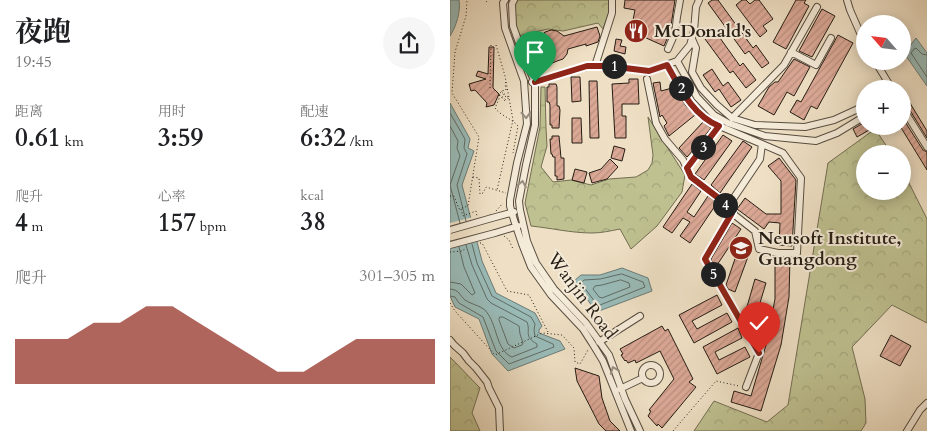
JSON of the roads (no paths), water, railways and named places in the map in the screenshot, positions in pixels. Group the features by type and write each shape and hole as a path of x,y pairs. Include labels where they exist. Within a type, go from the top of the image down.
{"street":[{"name":"Wanjin Road","path":"505,0 505,28 525,84 527,124 510,206 520,226"},
{"name":"Wanjin Road","path":"514,0 512,4 513,26 535,82 535,125 519,201 522,244 531,267 551,294 596,342 603,361 640,431"},
{"path":"596,66 612,13 612,0"},
{"path":"668,49 675,33 680,0"},
{"path":"525,84 587,66 609,66 649,71 677,61 690,45 694,31 696,7 699,0"},
{"path":"847,0 856,24"},
{"path":"732,118 784,65 817,7"},
{"path":"692,38 696,48 692,72 701,88 732,118 756,125 806,127 834,120 856,110"},
{"path":"791,52 816,65 831,38"},
{"path":"677,61 697,97 714,115 728,123 765,136 816,141 836,133 856,121"},
{"path":"647,79 656,123 665,139 683,160 691,177 721,200 732,213 755,231 759,249 778,253 797,253 801,178 783,153 710,122 690,103 667,65"},
{"path":"911,121 927,147"},
{"path":"687,168 719,126"},
{"path":"746,387 759,353 705,259 732,213 731,202 760,159 762,144"},
{"path":"450,230 491,216 520,210"},
{"path":"450,245 497,234 520,226"},
{"path":"596,342 640,316"},
{"path":"450,340 487,382 499,408 500,431"},
{"path":"618,389 643,378"},
{"name":"Wanjin Road","path":"618,389 624,417 631,431"},
{"path":"906,431 927,403"}],"water":[{"path":"450,0 459,0 459,9 458,19 450,36"},
{"path":"916,38 927,53 927,86 911,63 911,44"},
{"path":"450,103 470,139 468,148 474,151 462,185 482,261 496,293 535,313 542,326 539,333 560,341 565,349 508,371 492,354 479,319 455,307 450,296"},
{"path":"622,268 648,278 652,291 599,311 592,306 574,281 581,275 600,275"}],"place":[{"name":"McDonald's","path":"636,31"},
{"name":"Neusoft Institute, Guangdong","path":"741,248"}]}
